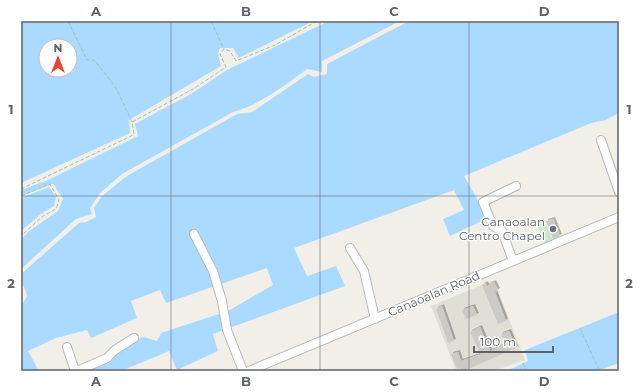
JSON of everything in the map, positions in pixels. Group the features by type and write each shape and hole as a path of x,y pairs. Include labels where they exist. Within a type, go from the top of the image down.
{"street":[{"path":"601,140 619,192"},
{"path":"513,261 502,231 493,226 482,202 516,186"},
{"name":"Canaoalan Road","path":"249,371 619,218"},
{"path":"194,234 213,271 222,301 227,330 243,371"},
{"path":"350,248 364,271 375,318"},
{"path":"67,347 76,371 107,358 115,350 134,338"}],"path":[{"path":"21,189 134,134 132,122 115,86 94,60 87,60 68,21"},
{"path":"211,21 224,49 230,51 236,61 275,45 317,21"},
{"path":"132,122 193,90 226,67 220,54 224,49"},
{"path":"21,196 50,184 59,200 56,209 43,216 21,236"},
{"path":"580,328 599,370"},
{"path":"523,363 526,371"}],"shaded area":[{"path":"494,280 525,360 493,371 456,371 431,306"}],"green space":[{"path":"544,219 553,241 545,244 536,222"}],"water":[{"path":"21,21 313,21 239,58 233,48 220,48 218,54 221,66 129,120 130,133 21,183"},
{"path":"329,21 400,21 322,61 322,72 307,69 263,99 243,109 233,112 122,174 100,193 90,208 92,214 76,219 21,269 21,240 28,232 58,211 63,199 50,179 138,136 135,124 191,94 227,70"},
{"path":"409,21 619,21 619,113 606,120 591,123 464,176 488,218 450,236 443,219 464,210 454,190 294,248 307,276 336,266 345,286 213,334 218,351 177,370 169,351 121,371 81,370 114,358 115,351 134,340 144,337 157,341 161,333 228,311 273,285 267,268 166,303 160,290 131,301 137,318 91,338 87,330 56,338 28,351 39,371 21,371 21,303 23,303 27,296 21,274 79,223 86,222 96,217 94,208 102,196 127,176 237,114 252,112 308,74 314,77 327,74 327,64"},
{"path":"49,187 56,197 54,206 41,214 21,231 21,198"},
{"path":"619,312 619,363 597,371 507,371 528,361 525,350"}],"building":[{"name":"Canaoalan Centro Chapel","path":"553,219 560,236 553,239 546,221"},
{"path":"494,282 498,290 495,292 506,321 498,324 482,285 486,283 487,286"},
{"path":"442,306 454,341 448,343 436,309"},
{"path":"473,306 477,315 466,319 462,310"},
{"path":"480,327 490,351 506,344 501,334 509,331 516,348 466,371 461,371 460,368 457,369 451,354 458,352 461,361 481,354 470,332"}],"waterway":[{"path":"21,193 58,179"}],"place":[{"name":"Canaoalan Centro Chapel","path":"553,229"}]}
